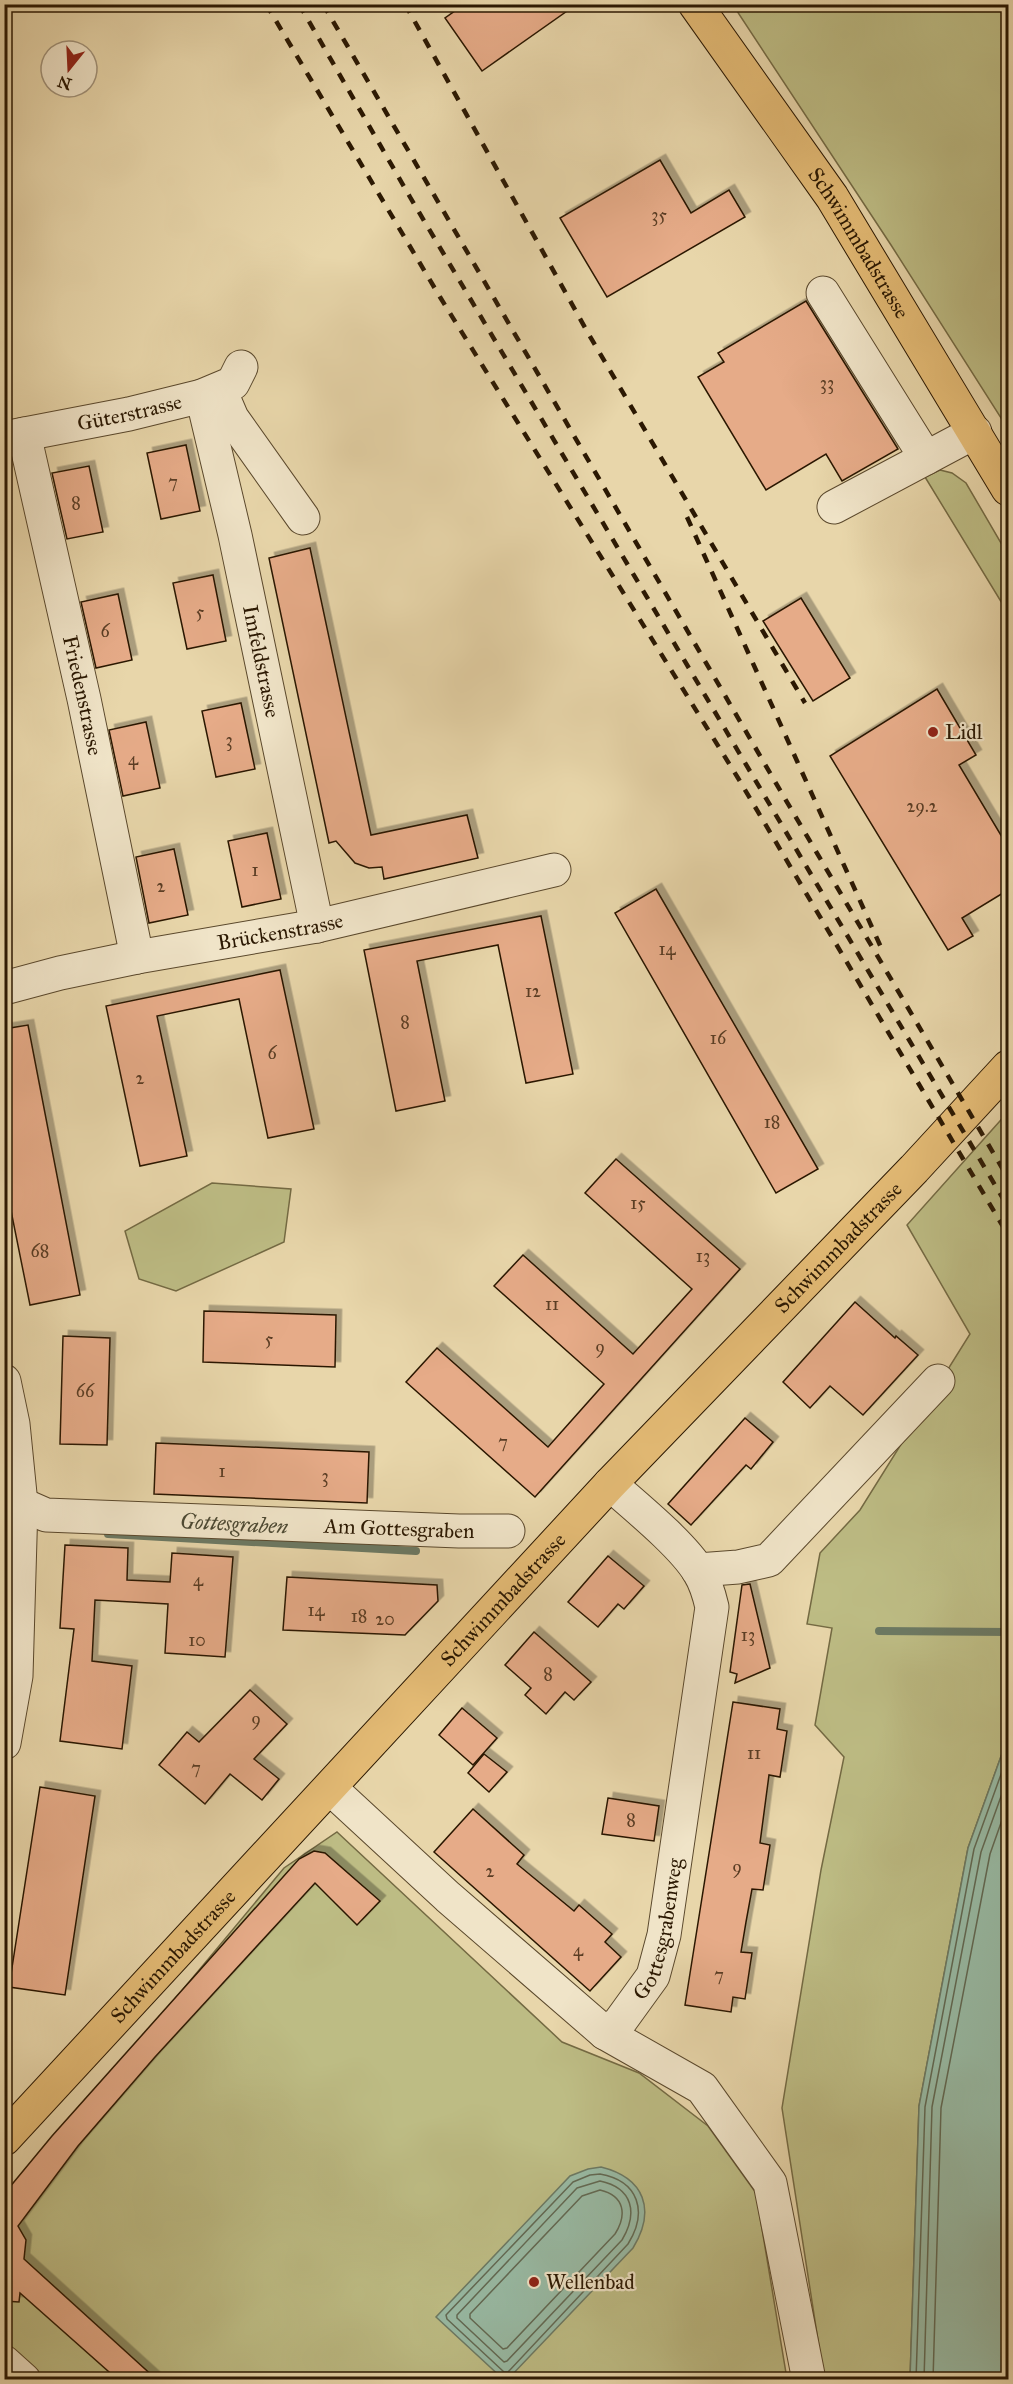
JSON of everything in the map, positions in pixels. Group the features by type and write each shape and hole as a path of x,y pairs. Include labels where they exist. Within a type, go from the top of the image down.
{"main road":[{"name":"Schwimmbadstrasse","path":"695,4 832,197 1008,489"},
{"name":"Schwimmbadstrasse","path":"4,2139 610,1484 914,1169 1008,1067"}],"street":[{"path":"824,293 926,458"},
{"path":"221,384 232,418 303,518"},
{"name":"Güterstrasse","path":"14,436 129,414 221,384"},
{"name":"Imfeldstrasse","path":"221,384 236,535 317,926"},
{"path":"834,507 975,432"},
{"name":"Friedenstrasse","path":"14,436 84,699 137,957"},
{"name":"Brückenstrasse","path":"4,988 60,973 137,957 317,926 554,870"},
{"path":"698,1570 738,1567 769,1560 938,1381"},
{"path":"4,1382 14,1424 10,1674 4,1743"},
{"name":"Gottesgrabenweg","path":"605,2033 619,2023 654,1976 664,1935 712,1607 707,1588 698,1570 680,1549 610,1484"},
{"name":"Am Gottesgraben","path":"13,1503 46,1515 508,1531"},
{"path":"330,1788 457,1904 605,2033 702,2088 770,2183 808,2379"},
{"path":"4,2362 24,2379"}],"shaded area":[{"path":"733,5 1008,5 1008,429 891,245"},
{"path":"940,470 952,473 966,483 1008,555 1008,613 925,477"},
{"path":"1008,1112 1008,1737 968,1848 919,2106 910,2379 824,2379 782,2108 821,1870 844,1757 815,1725 832,1628 807,1624 820,1553 860,1510 970,1334 907,1225"},
{"path":"212,1183 291,1189 284,1242 176,1291 139,1279 125,1231"},
{"path":"337,1832 562,2042 639,2073 708,2126 756,2193 787,2379 37,2380 5,2350 5,2203 284,1868"}],"water":[{"path":"1008,1737 1008,2379 910,2379 919,2106 968,1848"},
{"name":"Wellenbad","path":"601,2167 616,2172 637,2187 645,2209 640,2234 633,2248 508,2379 503,2379 436,2317 570,2176"}],"building":[{"path":"465,4 577,4 482,71 445,18"},
{"path":"660,160 691,213 729,190 745,217 607,297 560,218"},
{"path":"806,301 898,449 842,481 826,454 766,490 698,377 724,362 718,353"},
{"path":"186,445 200,511 161,519 147,453"},
{"path":"89,466 103,532 67,539 52,473"},
{"path":"310,548 371,835 467,815 478,858 384,879 382,867 369,868 355,863 336,841 329,843 269,558"},
{"path":"213,575 226,641 187,649 173,583"},
{"path":"118,594 132,660 96,668 81,602"},
{"path":"801,598 850,678 813,701 763,621"},
{"path":"937,689 976,755 959,765 1008,847 1008,890 962,918 973,936 948,950 830,756"},
{"path":"241,703 255,769 216,777 202,711"},
{"path":"146,722 160,788 123,796 109,730"},
{"path":"267,833 281,899 242,907 228,841"},
{"path":"174,849 188,915 149,923 136,857"},
{"path":"656,889 818,1169 776,1193 615,913"},
{"path":"541,916 573,1074 526,1083 498,945 417,961 445,1101 396,1111 364,950"},
{"path":"280,970 314,1129 268,1138 239,999 157,1016 187,1156 140,1166 106,1006"},
{"path":"28,1025 80,1295 30,1305 4,1176 4,1029"},
{"path":"616,1159 740,1269 535,1497 406,1382 437,1348 548,1447 604,1384 494,1286 523,1255 633,1354 692,1289 585,1193"},
{"path":"855,1302 918,1355 863,1415 830,1386 810,1408 783,1382"},
{"path":"204,1311 336,1315 335,1367 203,1362"},
{"path":"63,1336 110,1338 107,1445 60,1444"},
{"path":"745,1418 773,1442 751,1469 746,1465 691,1525 668,1504"},
{"path":"156,1443 369,1452 367,1503 154,1494"},
{"path":"65,1545 128,1548 127,1580 170,1582 172,1553 233,1557 225,1657 165,1653 168,1604 95,1600 92,1661 132,1666 122,1749 60,1741 74,1629 60,1628"},
{"path":"608,1556 644,1586 624,1609 618,1604 598,1627 568,1602"},
{"path":"287,1577 437,1585 438,1601 405,1635 283,1630"},
{"path":"750,1584 770,1668 735,1683 737,1674 730,1672 742,1585"},
{"path":"534,1632 591,1682 574,1700 565,1692 546,1714 525,1695 531,1688 505,1665"},
{"path":"250,1690 287,1724 254,1759 279,1779 262,1800 230,1774 205,1804 159,1765 187,1732 199,1742"},
{"path":"733,1702 780,1709 777,1729 787,1731 780,1777 769,1775 760,1843 770,1845 763,1890 752,1889 741,1952 752,1953 745,1999 733,1997 731,2012 685,2005"},
{"path":"462,1708 497,1738 473,1765 439,1735"},
{"path":"484,1754 507,1772 489,1792 468,1773"},
{"path":"40,1787 95,1796 65,1995 9,1987"},
{"path":"608,1798 659,1806 654,1841 602,1834"},
{"path":"473,1809 524,1855 517,1864 574,1911 579,1905 612,1934 605,1942 621,1957 590,1991 434,1852"},
{"path":"314,1851 325,1853 380,1901 357,1925 315,1883 155,2057 78,2146 18,2226 26,2240 24,2259 156,2379 117,2379 20,2293 19,2302 4,2301 4,2194 52,2136 299,1859"}],"waterway":[{"name":"Gottesgraben","path":"108,1534 416,1551"},
{"name":"Gottesgraben","path":"879,1631 1008,1632"}],"railway":[{"path":"266,4 440,297 738,778 1008,1235"},
{"path":"299,4 410,197 1008,1207"},
{"path":"323,4 1008,1178"},
{"path":"405,4 588,333 805,703"},
{"path":"687,517 884,954"}],"place":[{"name":"Lidl","path":"933,732"},
{"name":"Wellenbad","path":"534,2282"}]}
